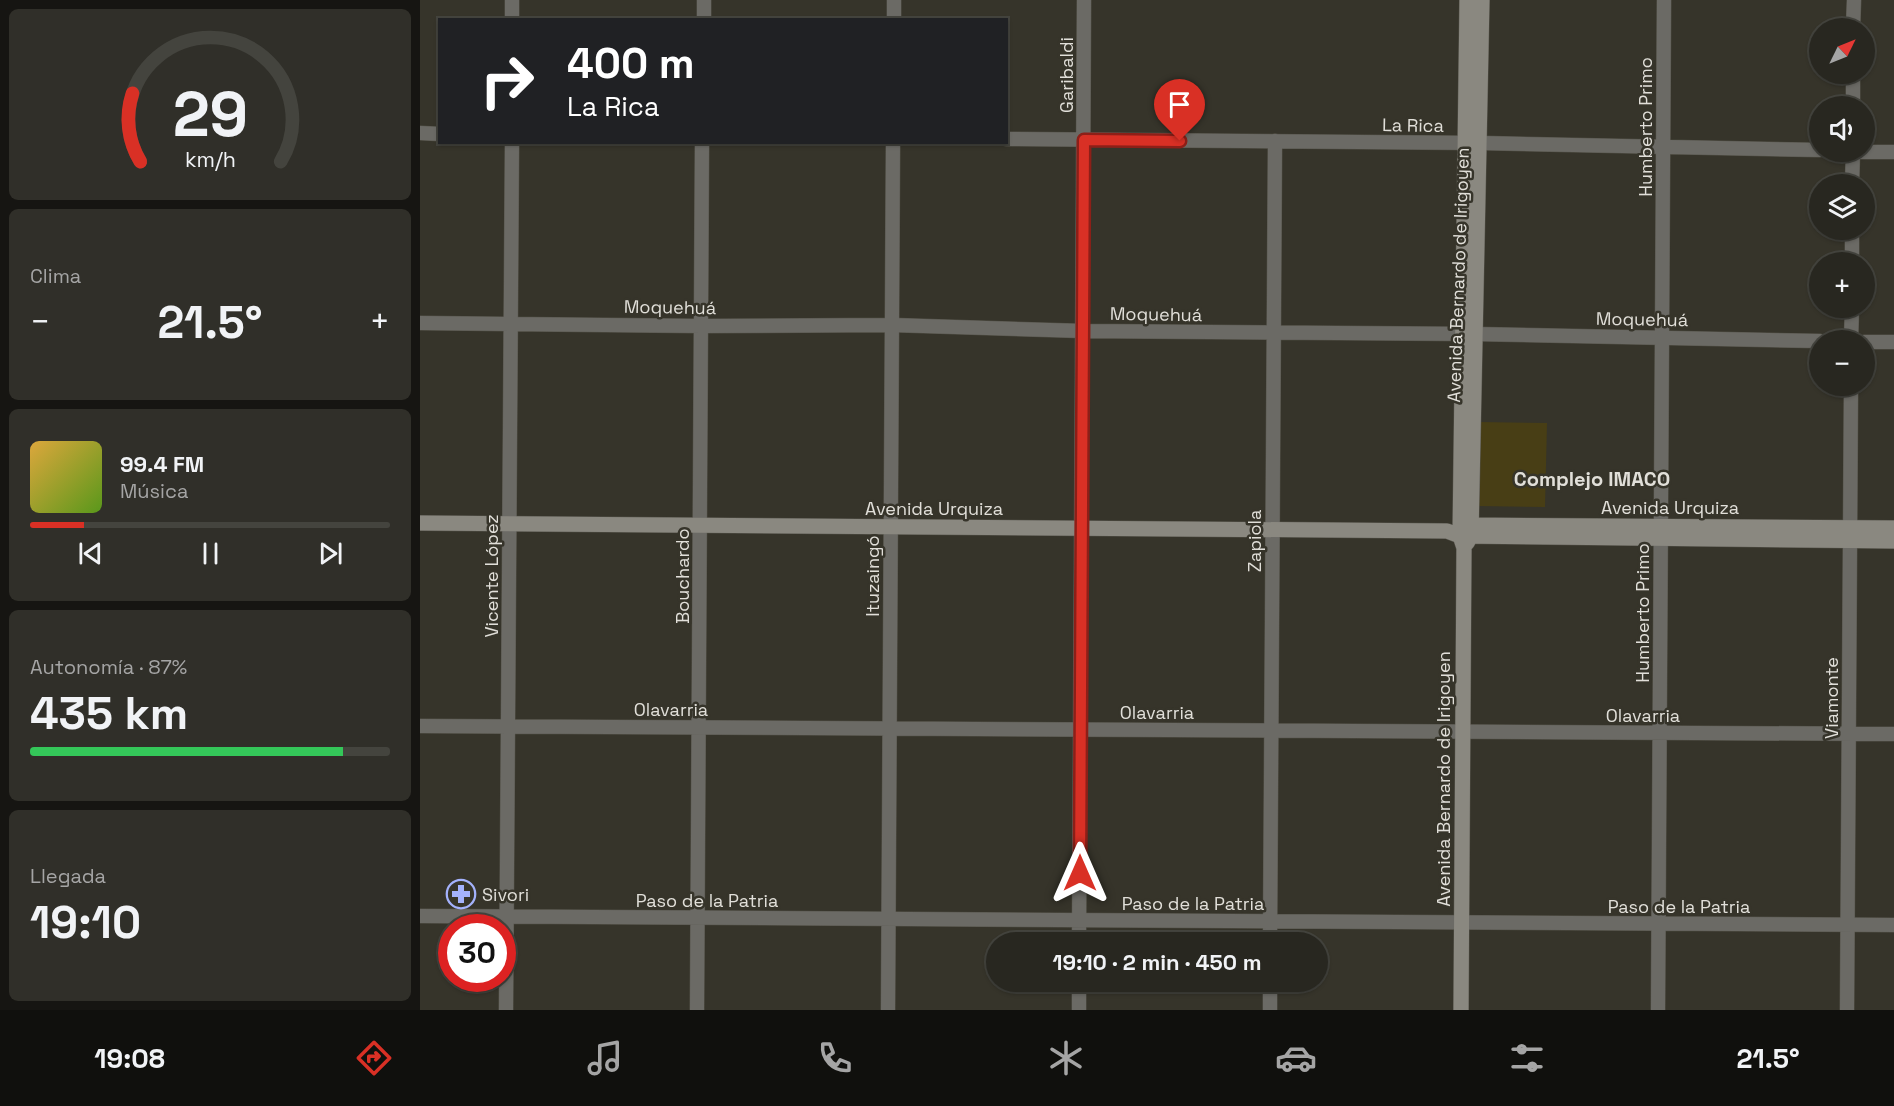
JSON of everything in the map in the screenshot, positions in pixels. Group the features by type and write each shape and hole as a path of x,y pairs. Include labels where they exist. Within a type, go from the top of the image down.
{"main road":[{"name":"Avenida Bernardo de Irigoyen","path":"1467,0 1473,143"},
{"name":"Avenida Bernardo de Irigoyen","path":"1461,1010 1462,534 1473,143 1482,0"},
{"name":"Avenida Urquiza","path":"420,523 1272,529 1462,534 1661,532 1850,534 1894,528"},
{"name":"Avenida Urquiza","path":"1850,534 1894,541"}],"street":[{"path":"512,0 512,18"},
{"path":"704,0 704,18"},
{"path":"894,0 894,18"},
{"name":"Garibaldi","path":"1079,932 1084,0"},
{"name":"Humberto Primo","path":"1658,1010 1664,0"},
{"path":"1853,18 1854,0"},
{"path":"420,134 438,134"},
{"name":"La Rica","path":"1008,139 1473,143 1809,150"},
{"name":"Zapiola","path":"1270,932 1275,141"},
{"name":"Vicente López","path":"507,914 512,144"},
{"name":"Bouchardo","path":"697,1010 702,144"},
{"name":"Ituzaingó","path":"888,1010 893,144"},
{"path":"1875,152 1894,152"},
{"name":"Moquehuá","path":"420,323 701,326 892,325 1083,331 1469,334 1809,341"},
{"path":"1875,342 1894,342"},
{"name":"Viamonte","path":"1847,1010 1851,396"},
{"name":"Olavarria","path":"420,726 1894,734"},
{"name":"Paso de la Patria","path":"420,916 438,916"},
{"name":"Paso de la Patria","path":"516,917 1894,925"},
{"name":"Vicente López","path":"506,992 506,1010"},
{"path":"1079,992 1079,1010"},
{"path":"1270,992 1270,1010"}],"shaded area":[{"path":"1479,422 1547,423 1545,507 1477,506"}],"place":[{"name":"Sivori","path":"461,894"}],"district":[{"name":"Complejo IMACO","path":"1592,479"}],"route":[{"path":"1080,873 1084,140 1180,141"}]}
